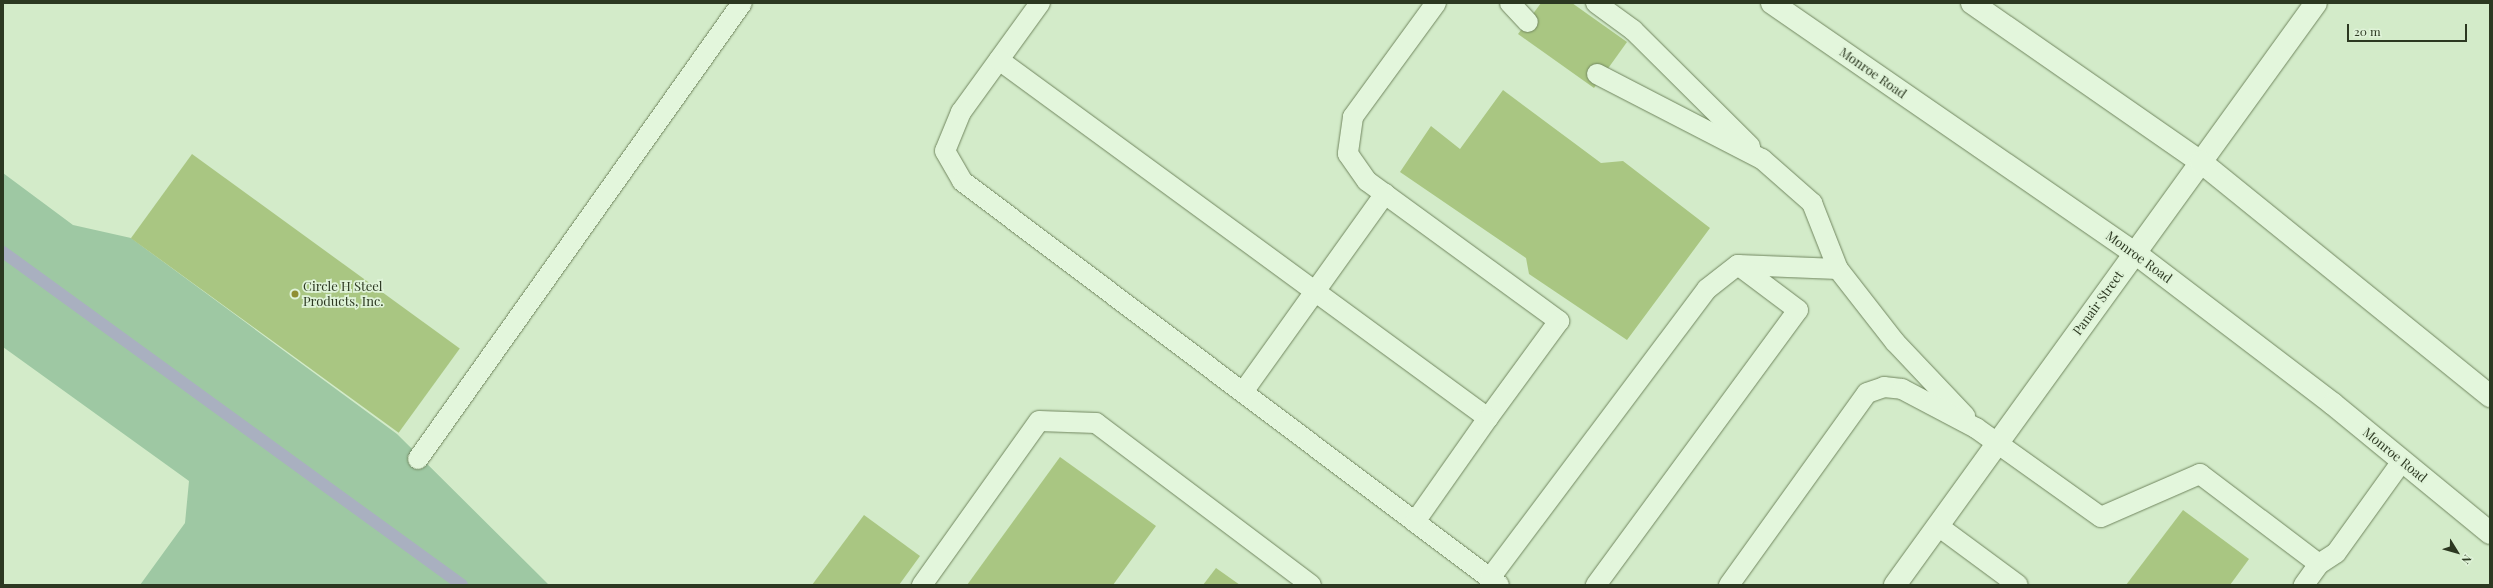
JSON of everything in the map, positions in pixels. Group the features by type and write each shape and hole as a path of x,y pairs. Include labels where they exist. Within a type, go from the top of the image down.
{"main road":[{"name":"Monroe Road","path":"1772,3 2135,253 2333,404 2490,533"},
{"path":"1972,3 2201,162 2490,396"},
{"name":"Panair Street","path":"1895,585 2316,3"}],"lane":[{"path":"418,459 742,3"},
{"path":"1040,3 960,112 945,151 962,180 1494,582 1707,289 1738,265 1838,269"},
{"path":"1415,522 1488,418 1559,322 1367,181 1348,154 1353,118 1436,3"},
{"path":"1510,3 1528,22"},
{"path":"1596,3 1633,30 1762,159 1812,203 1838,269 1895,342 1976,428"},
{"path":"999,60 1488,418"},
{"path":"1597,74 1762,159"},
{"path":"1243,392 1386,194"},
{"path":"1596,585 1798,310 1738,265"},
{"path":"1729,585 1867,393 1884,387 1902,389 1976,428 2101,517 2200,474 2319,564"},
{"path":"922,585 1039,421 1096,423 1311,585"},
{"path":"2304,585 2319,564 2336,553 2402,461"},
{"path":"1938,526 2018,585"}],"green space":[{"path":"3,173 73,225 131,238 397,434 549,585 140,585 185,523 189,481 3,347"}],"building":[{"path":"1541,3 1572,3 1627,42 1594,88 1518,34"},
{"path":"1503,90 1601,163 1623,161 1710,228 1627,340 1529,274 1526,258 1400,172 1431,126 1460,149"},
{"name":"Circle H Steel Products, Inc.","path":"192,154 460,349 399,433 131,238"},
{"path":"1060,457 1156,526 1113,585 967,585"},
{"path":"2183,510 2249,559 2230,585 2126,585"},
{"path":"864,515 920,556 899,585 812,585"},
{"path":"1216,568 1240,585 1203,585"}],"waterway":[{"path":"3,252 462,585"}],"place":[{"name":"Circle H Steel Products, Inc.","path":"295,294"}]}
